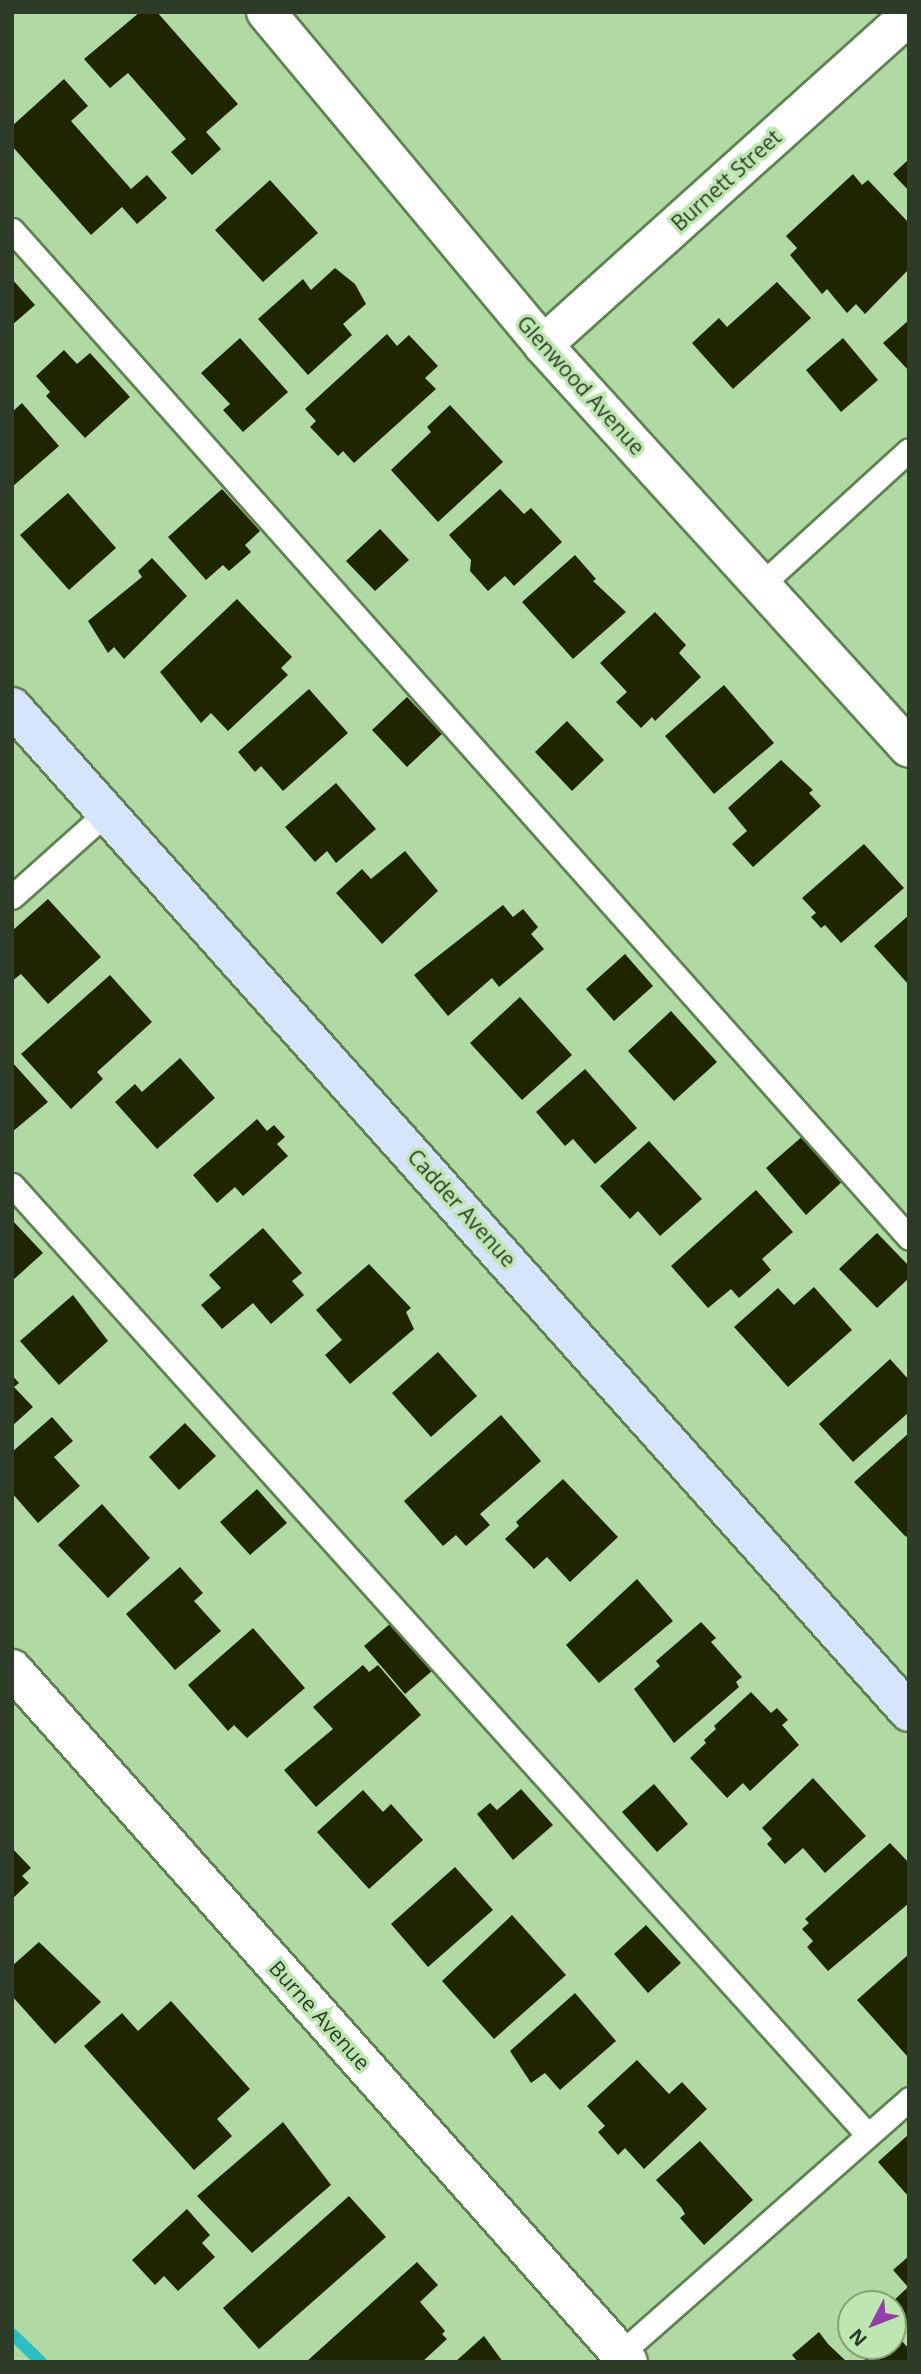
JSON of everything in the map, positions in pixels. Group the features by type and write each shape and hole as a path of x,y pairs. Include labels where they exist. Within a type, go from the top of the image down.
{"main road":[{"name":"Cadder Avenue","path":"12,707 909,1712"}],"street":[{"name":"Glenwood Avenue","path":"266,12 543,345 909,748"},
{"name":"Burnett Street","path":"543,345 909,16"},
{"name":"Burne Avenue","path":"12,1669 620,2359"}],"lane":[{"path":"12,230 909,1238"},
{"path":"761,585 909,450"},
{"path":"12,897 107,812"},
{"path":"12,1185 868,2135"},
{"path":"620,2359 909,2099"}],"building":[{"path":"140,12 157,12 238,104 206,132 221,149 192,175 171,152 186,139 128,73 110,88 84,59"},
{"path":"64,79 88,106 71,121 131,189 147,175 167,198 137,224 122,207 91,235 12,146 12,126"},
{"path":"909,159 909,191 893,174"},
{"path":"853,174 862,185 868,180 909,223 909,269 865,314 856,304 847,313 827,289 822,294 790,255 797,248 786,236"},
{"path":"270,180 318,233 263,282 215,230"},
{"path":"335,268 355,284 366,304 343,324 352,335 308,375 258,319 303,279 311,290"},
{"path":"12,279 35,305 12,325"},
{"path":"777,282 811,318 733,389 692,343 719,318 727,327"},
{"path":"909,320 909,371 883,343"},
{"path":"387,334 397,346 409,335 438,366 425,378 436,389 354,463 343,451 338,456 310,427 316,421 305,409"},
{"path":"240,338 288,392 243,432 223,410 230,404 201,373"},
{"path":"843,338 878,380 841,412 806,370"},
{"path":"64,350 77,364 90,353 130,397 85,438 46,396 50,392 36,376"},
{"path":"22,403 59,446 12,487 12,412"},
{"path":"450,405 503,462 438,522 391,470 431,432 427,427"},
{"path":"222,489 260,531 245,545 251,552 229,571 223,565 206,580 168,537"},
{"path":"500,489 524,514 531,508 562,542 514,586 505,576 488,591 470,571 471,560 449,535"},
{"path":"68,493 116,548 69,590 20,535"},
{"path":"380,529 409,560 375,591 346,561"},
{"path":"575,555 596,579 593,581 626,612 573,659 522,602"},
{"path":"152,558 187,596 124,659 114,647 108,653 88,621 142,577 138,571"},
{"path":"237,599 292,657 281,668 288,675 228,731 211,713 201,723 160,672"},
{"path":"655,612 686,645 679,653 701,677 655,721 652,717 641,728 616,702 627,692 600,663"},
{"path":"724,685 774,743 714,794 665,736"},
{"path":"309,689 348,733 283,791 261,766 255,772 238,752"},
{"path":"407,697 442,734 407,767 372,730"},
{"path":"567,721 604,760 572,791 535,752"},
{"path":"781,760 813,790 809,793 821,806 753,867 732,844 747,831 728,808"},
{"path":"336,783 376,829 336,863 327,851 315,862 285,827"},
{"path":"864,844 904,888 841,943 825,925 821,928 811,917 816,913 802,898"},
{"path":"405,851 438,891 382,944 336,893 362,869 371,879"},
{"path":"48,899 101,957 48,1004 21,974 12,981 12,931"},
{"path":"503,905 513,917 523,909 538,927 531,934 544,949 499,987 492,978 448,1016 414,975"},
{"path":"909,915 909,985 874,946"},
{"path":"625,954 653,986 614,1021 586,989"},
{"path":"110,975 152,1022 97,1072 103,1079 71,1109 21,1054"},
{"path":"520,997 572,1055 522,1100 470,1043"},
{"path":"671,1011 717,1062 674,1101 628,1051"},
{"path":"180,1058 215,1098 157,1149 115,1102 135,1084 142,1092"},
{"path":"12,1062 48,1102 12,1132"},
{"path":"585,1069 637,1128 595,1164 573,1139 565,1146 536,1112"},
{"path":"257,1119 267,1131 274,1125 285,1137 277,1144 288,1156 243,1196 235,1187 217,1203 193,1175"},
{"path":"804,1135 845,1179 806,1215 766,1168"},
{"path":"649,1141 702,1199 660,1236 638,1211 630,1219 600,1186"},
{"path":"756,1190 793,1232 762,1259 771,1270 739,1298 731,1289 708,1308 671,1266"},
{"path":"12,1220 43,1253 12,1281"},
{"path":"263,1228 302,1273 292,1281 304,1295 271,1324 253,1303 222,1329 201,1305 221,1288 209,1275"},
{"path":"877,1233 909,1266 909,1278 877,1308 839,1269"},
{"path":"369,1264 411,1308 406,1312 414,1329 350,1384 325,1355 342,1340 316,1310"},
{"path":"814,1287 852,1330 788,1387 734,1327 778,1288 794,1305"},
{"path":"73,1295 108,1341 59,1385 20,1341"},
{"path":"438,1352 477,1396 431,1437 392,1393"},
{"path":"890,1359 909,1380 909,1412 853,1462 819,1424"},
{"path":"12,1375 19,1383 14,1387 33,1407 12,1426"},
{"path":"501,1415 541,1461 480,1514 490,1525 466,1546 456,1535 443,1546 404,1501"},
{"path":"52,1417 73,1441 54,1457 80,1486 38,1523 12,1493 12,1452"},
{"path":"185,1423 216,1456 179,1490 149,1457"},
{"path":"909,1433 909,1534 906,1537 854,1482"},
{"path":"563,1479 618,1537 570,1582 547,1557 534,1569 505,1539 519,1526 516,1522"},
{"path":"257,1489 287,1523 250,1555 220,1522"},
{"path":"102,1504 150,1558 108,1598 58,1545"},
{"path":"180,1567 203,1593 194,1601 221,1631 175,1670 126,1614"},
{"path":"637,1579 673,1621 599,1683 566,1645"},
{"path":"701,1622 716,1638 711,1642 742,1677 736,1682 739,1687 674,1743 634,1689 660,1666 656,1661"},
{"path":"391,1623 432,1671 405,1694 364,1646"},
{"path":"253,1628 305,1688 247,1738 234,1725 228,1731 188,1685"},
{"path":"363,1665 369,1672 378,1665 421,1715 316,1807 284,1770 333,1729 313,1707"},
{"path":"751,1692 771,1713 777,1708 788,1720 782,1725 799,1745 750,1791 743,1783 727,1798 690,1758 706,1743 704,1740 716,1729 714,1726"},
{"path":"813,1778 866,1836 825,1873 803,1848 785,1864 767,1844 772,1839 762,1828"},
{"path":"654,1784 688,1824 657,1852 622,1812"},
{"path":"521,1789 553,1825 513,1860 477,1814 490,1803 497,1810"},
{"path":"363,1790 383,1812 391,1804 423,1840 369,1889 317,1832"},
{"path":"890,1843 909,1863 908,1904 828,1971 807,1947 813,1941 802,1929 809,1923 805,1919"},
{"path":"12,1848 31,1868 22,1876 29,1883 12,1899"},
{"path":"455,1867 493,1910 428,1967 391,1924"},
{"path":"512,1915 566,1975 494,2039 442,1981"},
{"path":"646,1925 681,1963 648,1993 614,1954"},
{"path":"39,1942 101,2002 55,2044 12,1996 12,1966"},
{"path":"909,1954 909,2055 907,2056 857,2000"},
{"path":"575,1993 616,2041 560,2090 545,2073 531,2083 510,2051"},
{"path":"171,2001 250,2089 217,2119 232,2136 194,2170 84,2046 122,2013 138,2031"},
{"path":"637,2060 669,2094 682,2082 707,2109 644,2169 625,2148 618,2155 598,2132 605,2126 587,2106"},
{"path":"283,2122 331,2185 252,2253 197,2196"},
{"path":"909,2134 909,2197 878,2162"},
{"path":"700,2141 753,2200 704,2245 680,2218 685,2214 681,2207 656,2180"},
{"path":"349,2196 386,2237 259,2349 223,2308"},
{"path":"187,2209 210,2235 202,2243 215,2257 178,2291 164,2276 155,2285 132,2260"},
{"path":"909,2256 909,2329 907,2290 905,2290 908,2287 893,2270"},
{"path":"417,2262 438,2285 420,2302 445,2331 442,2334 447,2339 422,2362 306,2362"},
{"path":"819,2332 837,2353 837,2360 847,2362 798,2362 792,2355"},
{"path":"484,2336 503,2362 455,2362"},
{"path":"907,2347 909,2349 909,2362 865,2360 907,2360"}],"waterway":[{"path":"12,2334 41,2362"}]}
